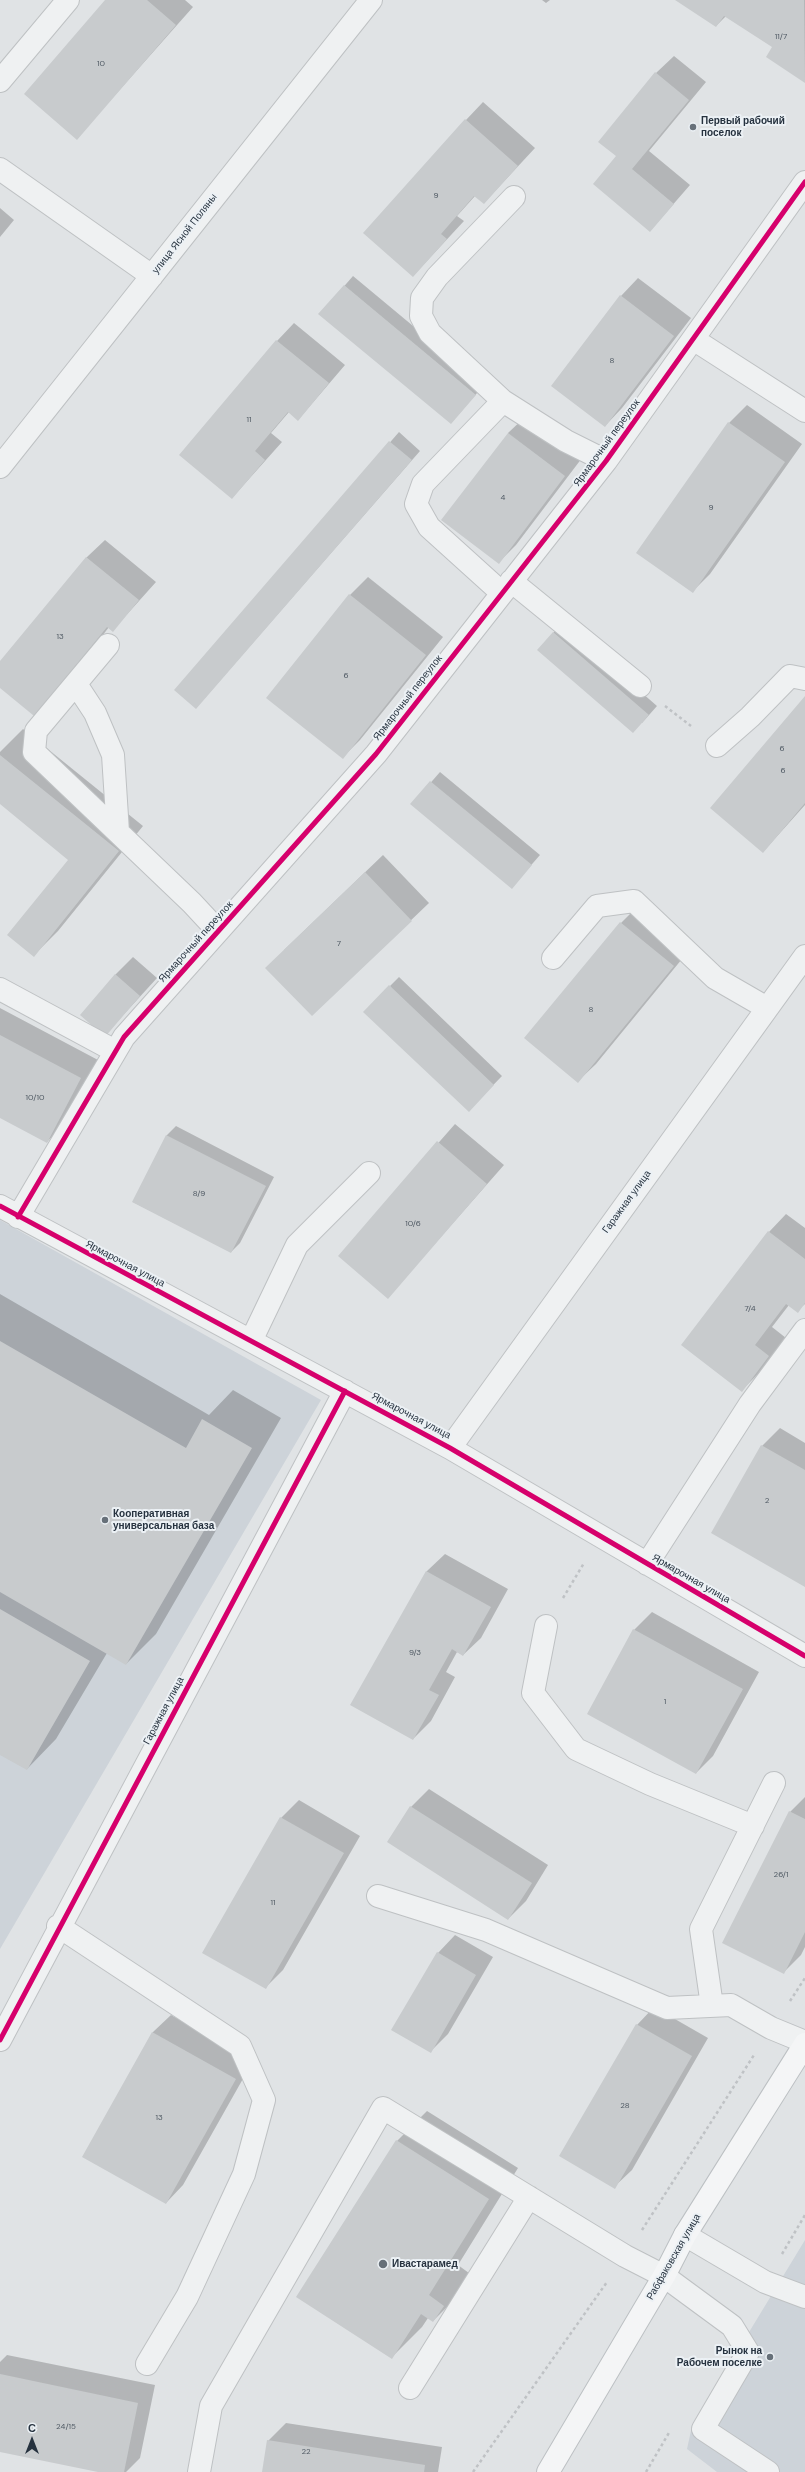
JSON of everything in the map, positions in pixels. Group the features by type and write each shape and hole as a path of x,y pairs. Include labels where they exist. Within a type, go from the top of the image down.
{"main road":[{"name":"Рабфаковская улица","path":"548,2472 664,2276 685,2235 805,2043"}],"street":[{"path":"0,81 68,0"},
{"name":"улица Ясной Поляны","path":"0,467 371,0"},
{"path":"0,169 152,276"},
{"name":"Ярмарочный переулок","path":"9,1211 124,1037 376,754 606,461 805,182"},
{"path":"514,197 437,277 422,298 421,316 430,333 503,401 566,441 606,461"},
{"path":"693,339 805,411"},
{"path":"503,401 423,484 416,504 429,527 640,686"},
{"path":"108,646 36,731 34,752 118,832 218,931"},
{"path":"717,746 750,717 790,676 805,679"},
{"path":"76,684 95,713 113,755 118,832"},
{"path":"553,958 597,906 634,901 715,978 767,1008"},
{"name":"Гаражная улица","path":"450,1448 805,956"},
{"path":"0,989 115,1050"},
{"path":"251,1341 297,1246 369,1173"},
{"name":"Ярмарочная улица","path":"9,1211 450,1448 805,1656"},
{"path":"647,1564 750,1404 805,1330"},
{"name":"Гаражная улица","path":"0,2040 58,1926 345,1391"},
{"path":"546,1626 533,1693 576,1749 650,1784 753,1826"},
{"path":"712,2006 700,1929 774,1783"},
{"path":"378,1896 486,1930 667,2008 731,2005 771,2028 805,2043"},
{"path":"58,1926 240,2046 264,2100 244,2174 187,2297 147,2364"},
{"path":"199,2472 211,2406 383,2108 625,2256 664,2276 732,2326 748,2352 703,2429 768,2472"},
{"path":"410,2388 529,2197"},
{"path":"685,2235 765,2282 805,2297"}],"path":[{"path":"640,686 717,746"},
{"path":"546,1626 600,1537"}],"shaded area":[{"path":"0,1220 321,1400 0,1949"},
{"name":"Рынок на Рабочем поселке","path":"805,2240 805,2472 717,2472 687,2449 692,2426"}],"building":[{"path":"105,0 147,0 176,25 77,140 24,94"},
{"path":"675,0 804,0 805,83 766,57 772,47 724,16 716,27"},
{"path":"655,72 689,100 632,169 674,204 650,232 593,184 616,156 598,142"},
{"path":"465,119 518,166 484,204 474,196 441,234 447,239 413,277 363,233"},
{"path":"344,285 476,395 451,424 318,314"},
{"path":"620,295 674,336 605,427 551,386"},
{"path":"276,340 329,383 298,421 288,412 255,451 265,460 232,499 179,455"},
{"path":"728,422 785,462 693,593 636,553"},
{"path":"508,433 565,476 499,564 441,520"},
{"path":"389,441 412,460 196,709 174,690"},
{"path":"86,557 139,600 113,632 107,627 68,675 72,679 39,720 0,688 0,661"},
{"path":"349,594 426,655 343,759 266,698"},
{"path":"553,632 649,715 633,733 537,650"},
{"path":"805,696 805,803 763,853 710,808"},
{"path":"0,755 119,851 34,957 7,935 68,860 0,804"},
{"path":"430,781 532,865 512,889 410,804"},
{"path":"365,872 412,921 312,1016 265,968"},
{"path":"620,922 674,966 578,1083 524,1038"},
{"path":"115,974 140,996 105,1037 80,1015"},
{"path":"389,985 494,1085 469,1112 363,1012"},
{"path":"0,1035 81,1078 47,1143 0,1118"},
{"path":"166,1135 266,1186 231,1253 132,1202"},
{"path":"437,1141 487,1184 388,1299 338,1256"},
{"path":"768,1231 805,1259 805,1303 798,1313 786,1304 755,1345 769,1356 742,1392 681,1345"},
{"name":"Кооперативная универсальная база","path":"0,1341 186,1448 202,1419 252,1448 126,1665 0,1592"},
{"path":"761,1445 805,1470 805,1587 711,1533"},
{"path":"426,1571 491,1607 463,1656 452,1649 429,1690 439,1695 413,1740 350,1705"},
{"path":"0,1609 90,1661 27,1770 0,1755"},
{"path":"633,1629 743,1689 696,1774 587,1714"},
{"path":"410,1806 532,1883 508,1920 387,1842"},
{"path":"789,1811 805,1819 805,1932 784,1974 722,1943"},
{"path":"280,1817 344,1853 266,1989 202,1953"},
{"path":"437,1952 476,1975 431,2053 391,2030"},
{"path":"636,2024 692,2056 615,2189 559,2156"},
{"path":"152,2032 236,2079 166,2204 82,2157"},
{"name":"Ивастарамед","path":"396,2140 489,2199 429,2295 444,2306 433,2322 421,2314 392,2359 296,2297"},
{"path":"0,2374 138,2403 124,2472 98,2472 0,2452"},
{"path":"267,2440 425,2465 424,2472 262,2472"}],"cycle path":[{"path":"18,1217 124,1037 376,754 606,461 805,182"},
{"path":"0,1206 450,1448 805,1656"},
{"path":"0,2040 345,1391"}],"place":[{"name":"Первый рабочий поселок","path":"693,127"},
{"name":"Кооперативная универсальная база","path":"105,1520"},
{"name":"Ивастарамед","path":"383,2264"},
{"name":"Рынок на Рабочем поселке","path":"770,2357"}]}
